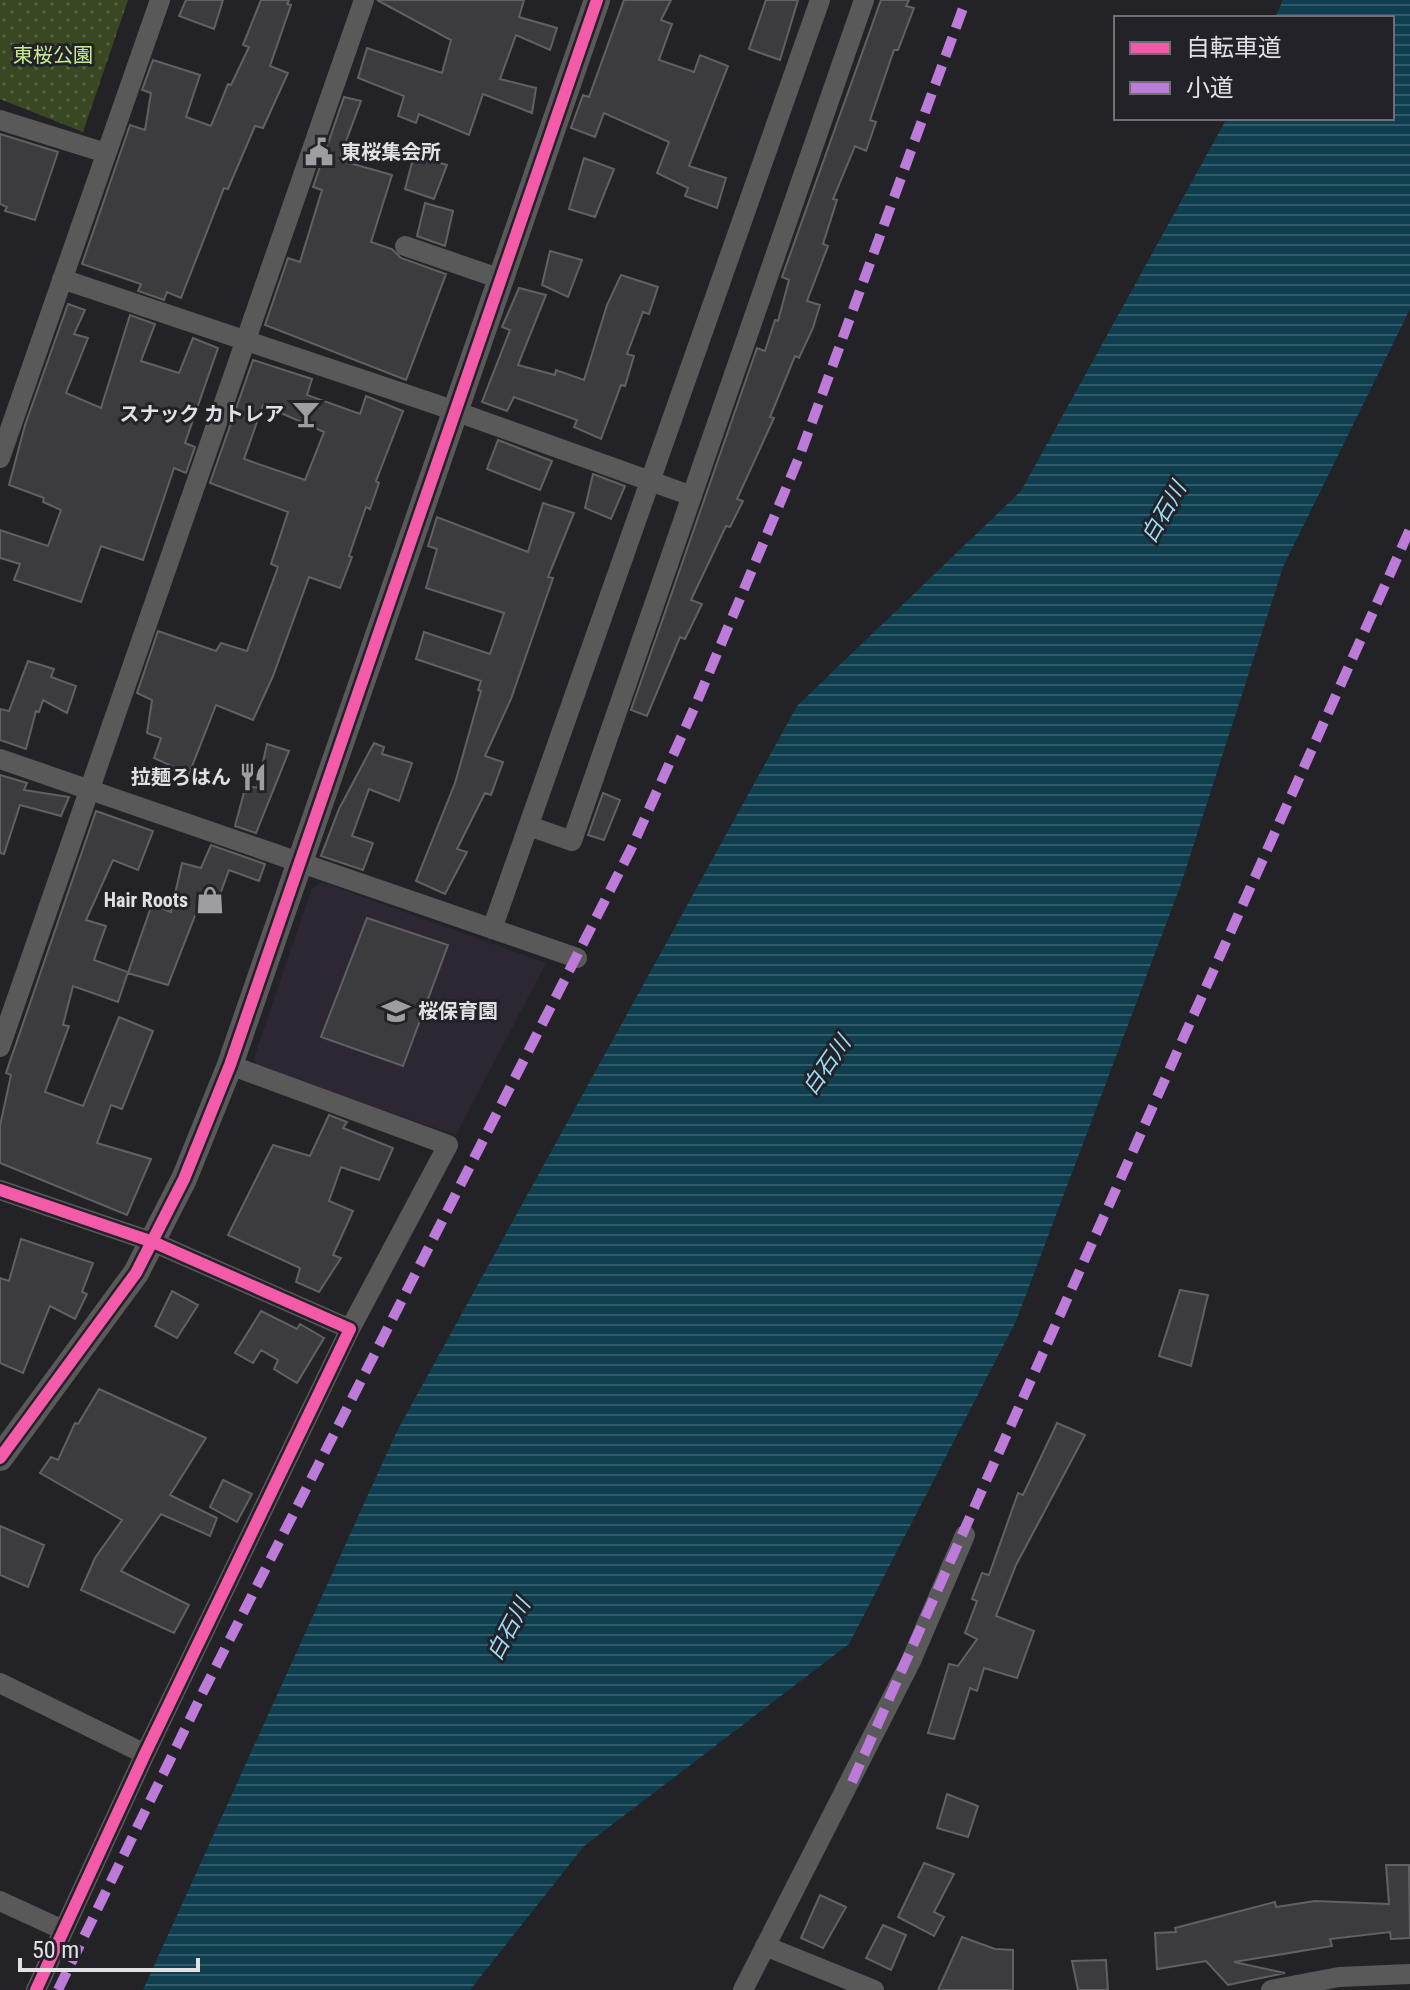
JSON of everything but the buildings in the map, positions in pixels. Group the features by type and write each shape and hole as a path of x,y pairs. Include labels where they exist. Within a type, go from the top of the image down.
{"street":[{"path":"0,458 160,0"},
{"path":"0,1047 364,0"},
{"path":"0,1458 110,1310 153,1242 184,1179 230,1065 597,0"},
{"path":"492,929 820,0"},
{"path":"529,826 572,841 864,0"},
{"path":"0,120 106,153"},
{"path":"405,246 501,279"},
{"path":"62,279 456,411 692,496"},
{"path":"0,759 577,958"},
{"path":"36,1990 145,1754 350,1329 448,1145 230,1065"},
{"path":"0,1190 153,1242 350,1329"},
{"path":"743,1990 905,1674 965,1535"},
{"path":"0,1683 145,1754"},
{"path":"0,1901 63,1930"},
{"path":"765,1946 874,1990"},
{"path":"1271,1990 1410,1974"}],"shaded area":[{"name":"桜保育園","path":"322,882 546,963 456,1135 257,1067 254,1058 312,888"}],"green space":[{"name":"東桜公園","path":"0,0 128,0 83,132 0,99"}],"water":[{"name":"白石川","path":"1283,0 1410,0 1410,309 1283,567 1180,887 1016,1321 849,1644 584,1846 470,1990 143,1990 397,1431 797,706 1021,491 1226,120 1394,120 1394,16 1276,16"}],"marked path":[{"path":"58,1990 205,1688 632,847 696,704 800,455 966,0"},
{"path":"852,1782 1410,529"}],"cycle path":[{"path":"0,1458 136,1273 184,1179 230,1065 597,0"},
{"path":"0,1190 153,1242 350,1329 145,1754 36,1990"}],"place":[{"name":"東桜集会所","path":"319,152"},
{"name":"スナック カトレア","path":"306,414"},
{"name":"拉麺ろはん","path":"253,777"},
{"name":"Hair Roots","path":"210,900"},
{"name":"桜保育園","path":"396,1011"}]}
